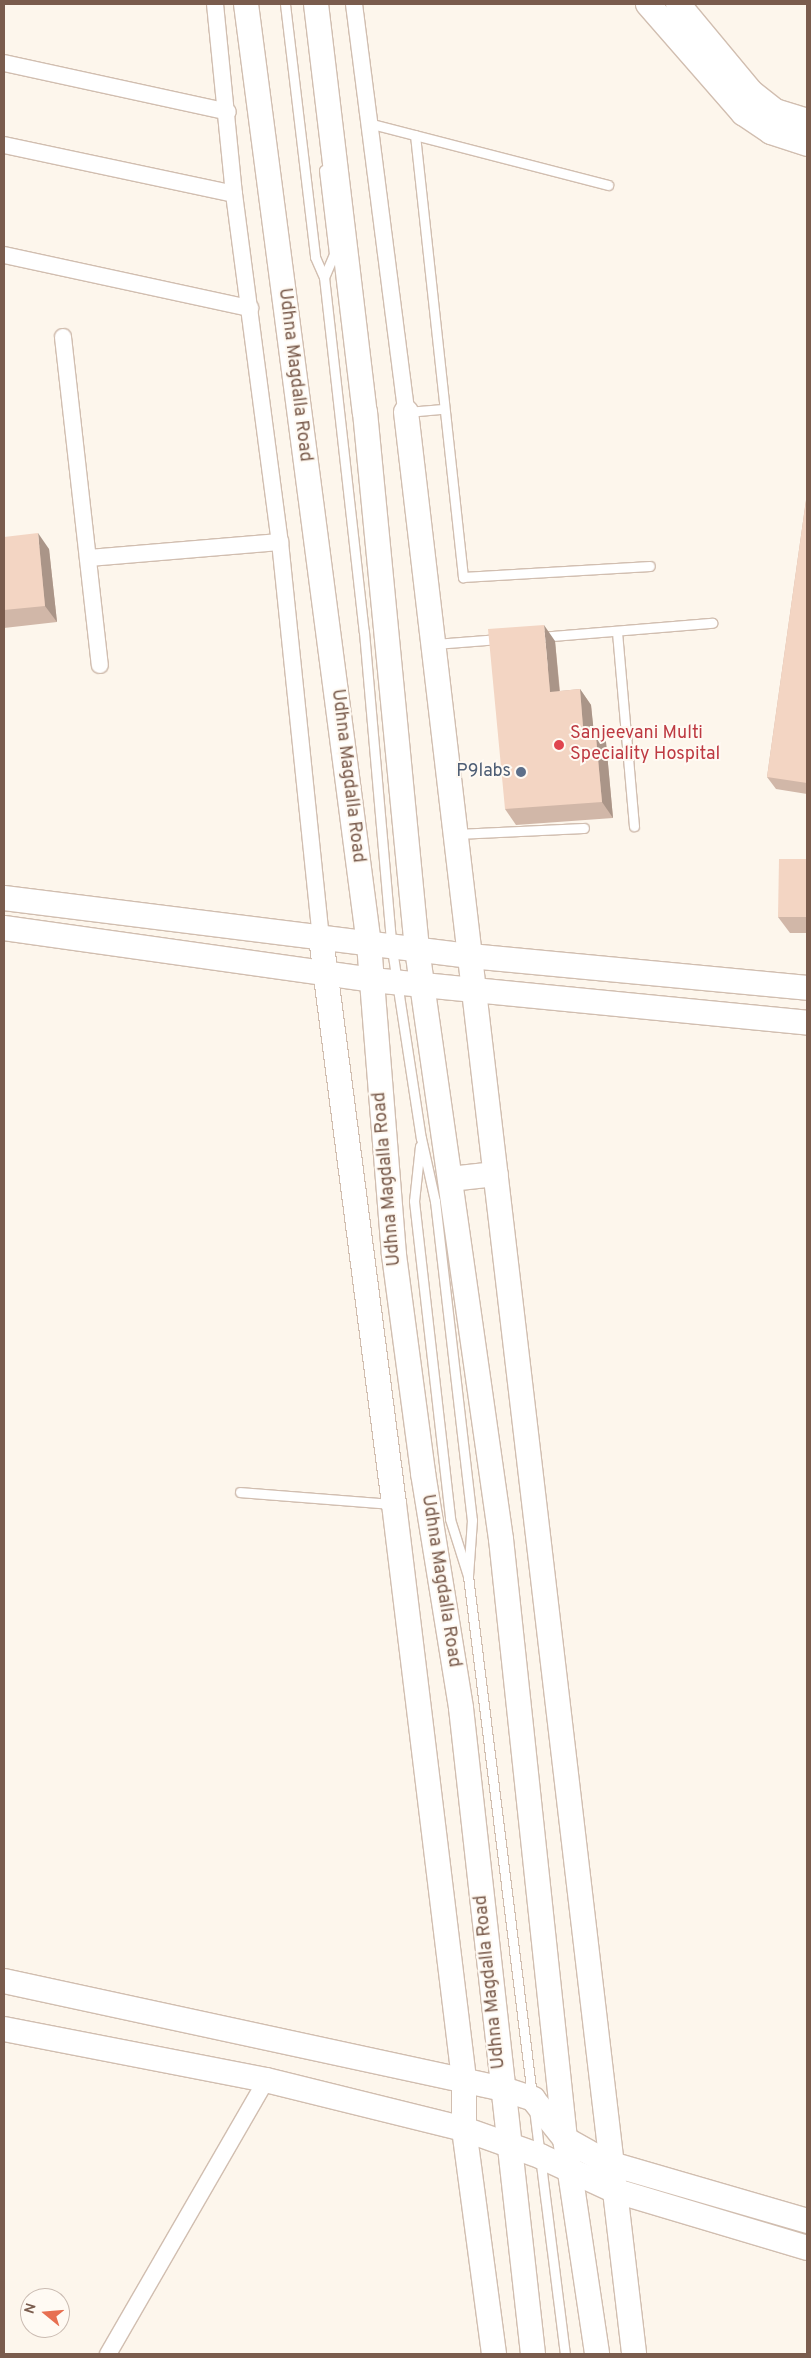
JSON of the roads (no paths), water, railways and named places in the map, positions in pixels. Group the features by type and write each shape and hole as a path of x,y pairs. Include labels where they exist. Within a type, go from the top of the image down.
{"street":[{"path":"215,4 228,112 234,194 280,542 321,938 394,1504 464,2079 464,2129 494,2354"},
{"name":"Udhna Magdalla Road","path":"246,4 369,944 394,1255 422,1473 461,1708 503,2090 506,2142 533,2354"},
{"path":"316,4 365,412 418,949 500,1539 564,2139 597,2354"},
{"path":"354,4 372,124 434,644 608,2163 634,2354"},
{"path":"648,4 742,113 771,132 807,144"},
{"path":"678,4 751,92 775,111 807,121"},
{"path":"4,63 228,112"},
{"path":"4,144 234,194"},
{"path":"4,255 250,308"},
{"path":"63,337 100,665"},
{"path":"88,558 280,542"},
{"path":"4,898 470,956 807,988"},
{"path":"4,928 372,980 422,982 807,1023"},
{"path":"450,1179 496,1174"},
{"path":"4,1981 464,2079 503,2090 533,2100 564,2139 608,2163 807,2221"},
{"path":"4,2029 266,2080 464,2129 506,2142 613,2190 807,2248"},
{"path":"108,2354 266,2080"}],"lane":[{"path":"285,4 315,257 324,277 364,632 392,946 421,1138 435,1201 472,1520 468,1576"},
{"path":"305,4 334,254 324,277"},
{"path":"372,124 608,185"},
{"path":"415,135 443,409 463,577 650,566"},
{"path":"406,412 443,409"},
{"path":"530,637 617,632 712,623"},
{"path":"617,632 634,826"},
{"path":"434,644 511,639"},
{"path":"456,834 584,828"},
{"path":"421,1138 414,1201 450,1519 468,1576 565,2354"},
{"path":"240,1492 394,1504"}],"place":[{"name":"Sanjeevani Multi Speciality Hospital","path":"559,745"},
{"name":"P9labs","path":"521,772"}]}
